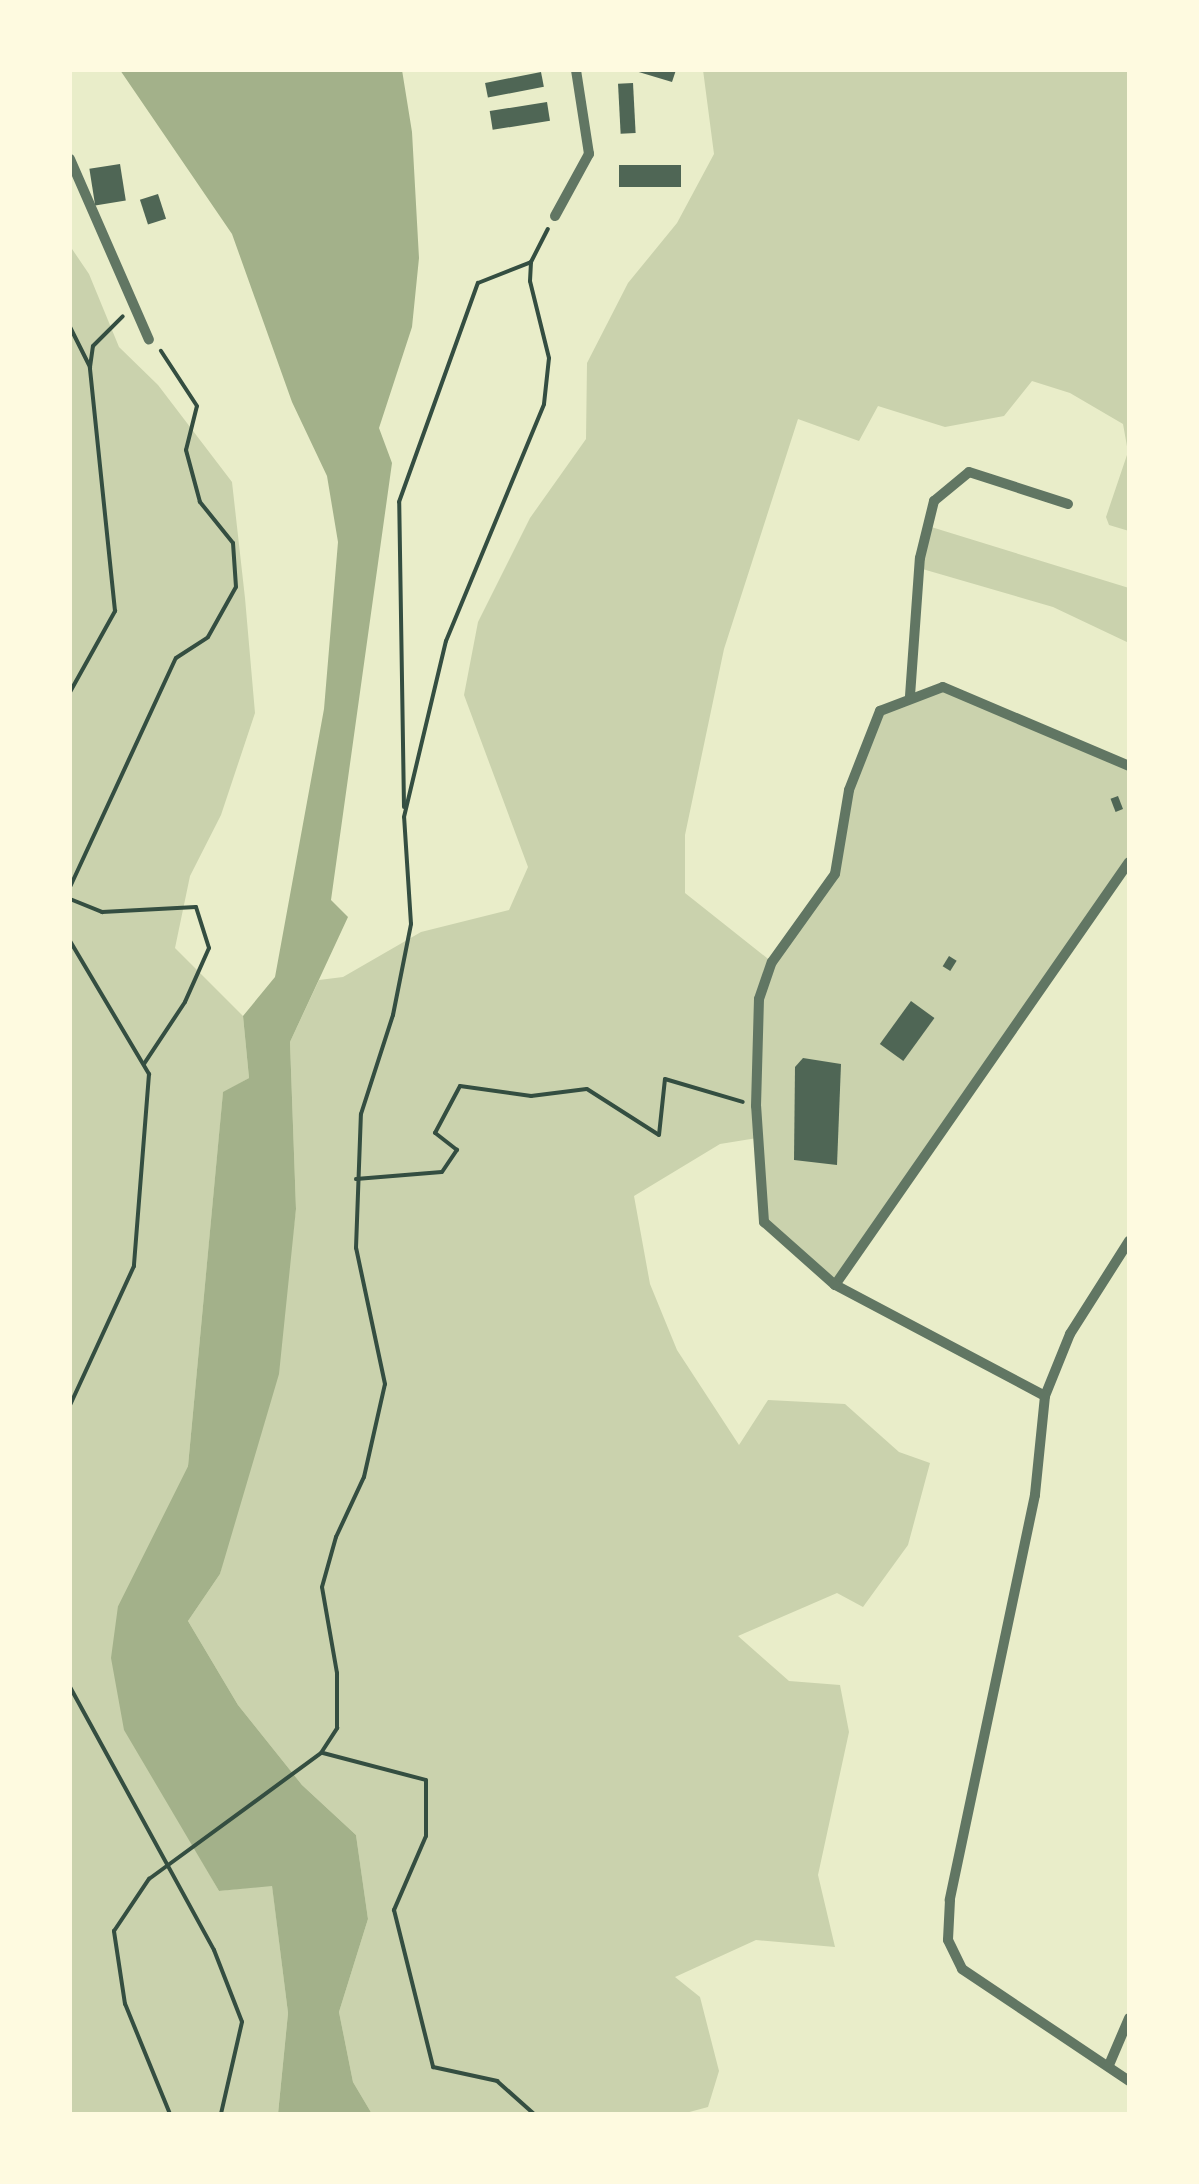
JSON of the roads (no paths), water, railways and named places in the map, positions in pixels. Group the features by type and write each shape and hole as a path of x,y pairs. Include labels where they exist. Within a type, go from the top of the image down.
{"street":[{"path":"555,216 589,154 576,70"},
{"path":"70,160 149,340"},
{"path":"910,696 920,558 934,501 969,472 1068,504"},
{"path":"1045,1396 835,1285 764,1222 756,1106 759,999 766,980 835,874 849,790 880,711 910,696 943,687 1129,766"},
{"path":"835,1285 1129,862"},
{"path":"1129,1241 1070,1334 1045,1396 1035,1495 950,1900 948,1940 962,1969 1129,2080"},
{"path":"1109,2065 1129,2018"}]}
